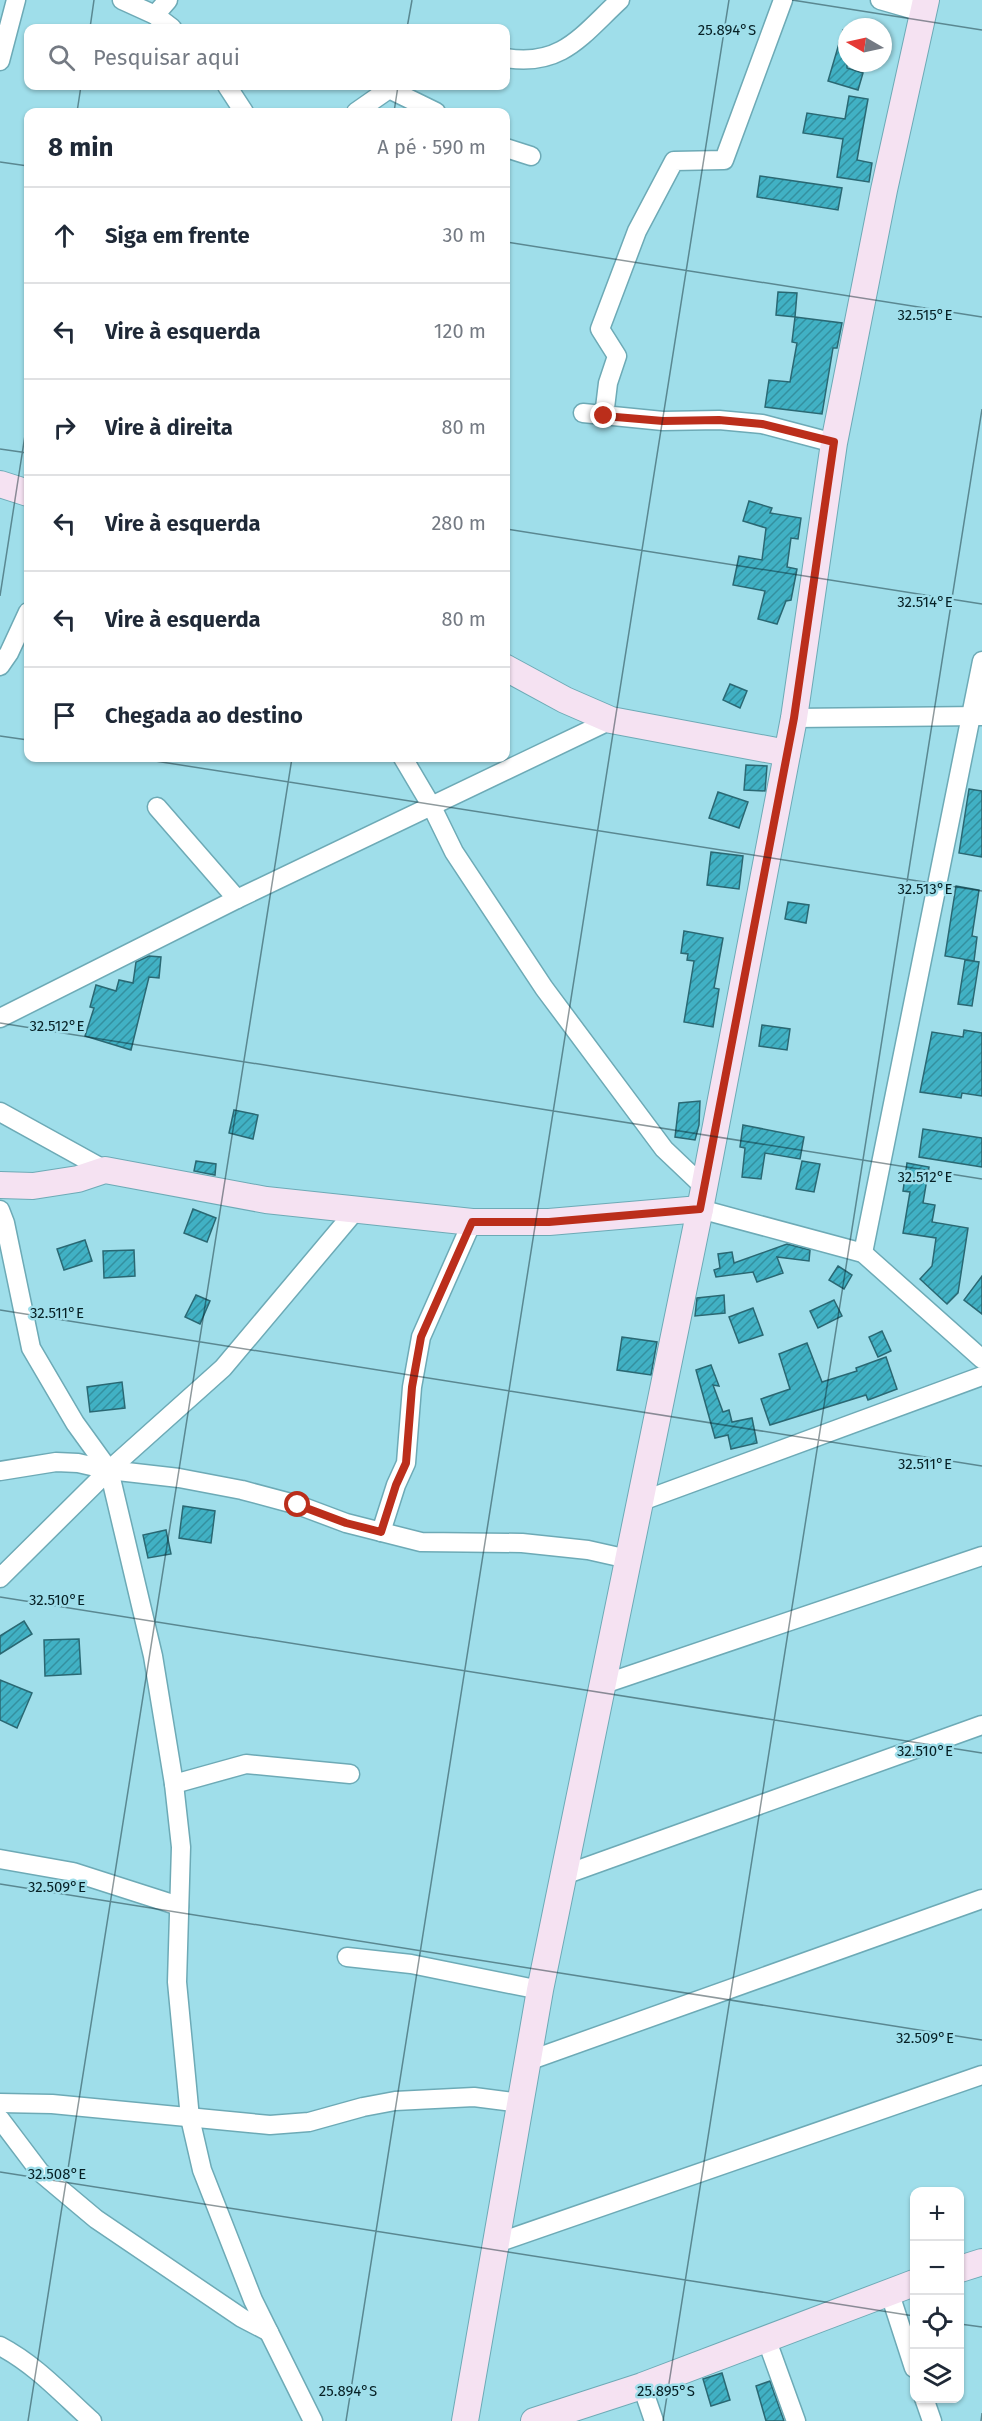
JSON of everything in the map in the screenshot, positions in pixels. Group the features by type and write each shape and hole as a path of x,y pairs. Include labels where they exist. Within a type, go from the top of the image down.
{"street":[{"path":"0,62 16,0"},
{"path":"122,0 155,15 167,24"},
{"path":"155,15 168,0"},
{"path":"510,59 526,61 545,59 569,46 620,0"},
{"path":"604,416 608,383 617,356 600,329 637,231 674,161 724,160 783,0"},
{"path":"465,2421 540,1990 628,1559 642,1501 788,753 834,442 884,190 924,6 880,0"},
{"path":"230,90 241,108"},
{"path":"361,108 386,90"},
{"path":"396,90 429,108"},
{"path":"510,149 531,156"},
{"path":"583,413 663,421 719,420 762,424 834,442"},
{"path":"0,484 24,492"},
{"path":"0,666 9,653 24,621"},
{"path":"863,1253 977,715 982,661"},
{"path":"510,670 565,700 611,720 788,753"},
{"path":"794,718 977,715"},
{"path":"0,1018 237,899 611,720"},
{"path":"405,762 432,807 454,852 544,988 702,1198"},
{"path":"157,807 237,899"},
{"path":"0,1112 105,1170 266,1200 472,1222 549,1222 702,1198 863,1253 982,1359"},
{"path":"0,1185 33,1186 78,1179 105,1170"},
{"path":"0,1578 109,1470 223,1368 356,1210"},
{"path":"2,1219 31,1348 75,1423 109,1470 150,1646 174,1784 181,1847 177,1982 190,2118 202,2170 253,2300 313,2421"},
{"path":"381,1532 396,1485 406,1463 412,1387 421,1337 472,1222"},
{"path":"642,1501 982,1376"},
{"path":"0,1471 56,1462 78,1463 109,1470 179,1478 242,1490 298,1505 346,1523 421,1542 522,1543 588,1550 628,1559"},
{"path":"604,1684 982,1556"},
{"path":"564,1875 982,1725"},
{"path":"174,1784 246,1764 350,1774"},
{"path":"0,1859 74,1872 179,1906"},
{"path":"528,2061 982,1899"},
{"path":"347,1957 411,1964 540,1990"},
{"path":"494,2244 982,2075"},
{"path":"0,2103 52,2104 270,2125 309,2122 395,2101 474,2097 520,2103"},
{"path":"0,2119 40,2172 96,2219 242,2318 269,2332"},
{"path":"964,2268 982,2262"},
{"path":"535,2421 642,2386 910,2285"},
{"path":"889,2291 910,2353"},
{"path":"766,2338 796,2421"},
{"path":"0,2346 21,2356 56,2385 92,2421"},
{"path":"642,2386 654,2421"},
{"path":"926,2403 932,2421"}],"building":[{"path":"838,47 838,72 863,73 858,90 828,81"},
{"path":"849,96 868,99 857,160 872,163 869,182 837,177 843,139 803,133 807,113 845,119"},
{"path":"760,176 842,188 838,210 757,197"},
{"path":"778,292 797,293 795,317 776,315"},
{"path":"795,317 842,323 837,348 833,348 822,414 765,407 769,380 790,382 797,343 792,342"},
{"path":"749,501 772,508 770,513 801,518 798,539 791,538 787,567 797,569 791,600 786,601 777,624 758,619 765,591 733,585 739,556 762,560 766,528 743,521"},
{"path":"730,684 747,691 740,708 723,700"},
{"path":"746,765 767,766 765,791 744,790"},
{"path":"969,789 982,791 982,857 959,853"},
{"path":"718,792 748,802 739,828 709,818"},
{"path":"711,852 743,856 739,889 707,885"},
{"path":"956,886 979,890 972,936 977,937 974,961 945,956"},
{"path":"788,902 809,905 806,923 785,919"},
{"path":"684,931 723,938 714,988 719,989 713,1027 684,1022 694,961 687,960 688,954 681,953"},
{"path":"149,956 161,957 159,978 149,977 131,1050 85,1036 94,1008 90,1007 96,985 116,991 119,980 133,983 136,962"},
{"path":"965,960 979,962 972,1006 958,1004"},
{"path":"762,1025 790,1029 787,1050 759,1046"},
{"path":"964,1030 982,1033 982,1096 962,1093 961,1098 920,1092 932,1032 963,1037"},
{"path":"700,1101 699,1125 695,1140 675,1137 679,1103"},
{"path":"234,1110 258,1115 253,1139 229,1133"},
{"path":"743,1125 804,1137 800,1159 765,1153 761,1179 742,1177 745,1148 740,1147"},
{"path":"923,1129 982,1138 982,1167 919,1157"},
{"path":"196,1161 216,1164 215,1175 194,1171"},
{"path":"802,1161 820,1164 814,1192 796,1189"},
{"path":"907,1163 929,1167 923,1203 935,1205 932,1222 968,1228 958,1293 947,1304 920,1279 932,1266 936,1238 903,1233 910,1192 903,1191"},
{"path":"193,1209 216,1218 207,1242 184,1233"},
{"path":"85,1240 92,1261 64,1270 57,1249"},
{"path":"787,1244 810,1250 809,1261 777,1257 783,1273 757,1282 753,1272 716,1277 714,1270 720,1268 718,1254 732,1252 734,1263"},
{"path":"134,1250 135,1276 104,1278 103,1251"},
{"path":"838,1266 852,1275 844,1289 829,1280"},
{"path":"982,1276 982,1314 964,1300"},
{"path":"196,1295 210,1301 200,1324 185,1317"},
{"path":"724,1295 725,1313 695,1316 697,1298"},
{"path":"834,1300 842,1316 818,1328 810,1311"},
{"path":"753,1308 763,1335 739,1343 729,1317"},
{"path":"882,1331 891,1351 878,1357 869,1337"},
{"path":"622,1337 657,1342 651,1375 617,1370"},
{"path":"807,1343 822,1382 857,1371 856,1368 886,1357 897,1389 868,1400 866,1395 770,1425 761,1399 790,1389 779,1354"},
{"path":"711,1365 719,1386 713,1385 723,1412 729,1410 732,1422 752,1418 757,1443 731,1449 728,1435 715,1438 696,1370"},
{"path":"122,1382 125,1408 90,1412 87,1387"},
{"path":"183,1506 215,1511 211,1543 179,1538"},
{"path":"166,1530 171,1554 148,1558 143,1535"},
{"path":"24,1621 32,1634 0,1654 0,1636"},
{"path":"79,1639 81,1674 45,1676 44,1640"},
{"path":"0,1680 32,1693 17,1728 0,1720"},
{"path":"722,2373 730,2400 711,2406 703,2379"},
{"path":"770,2381 784,2421 766,2421 756,2386"}],"route":[{"path":"298,1505 346,1523 381,1532 396,1485 406,1463 412,1387 421,1337 472,1222 549,1222 700,1209 794,718 834,442 762,424 719,420 663,421 604,416"}]}
